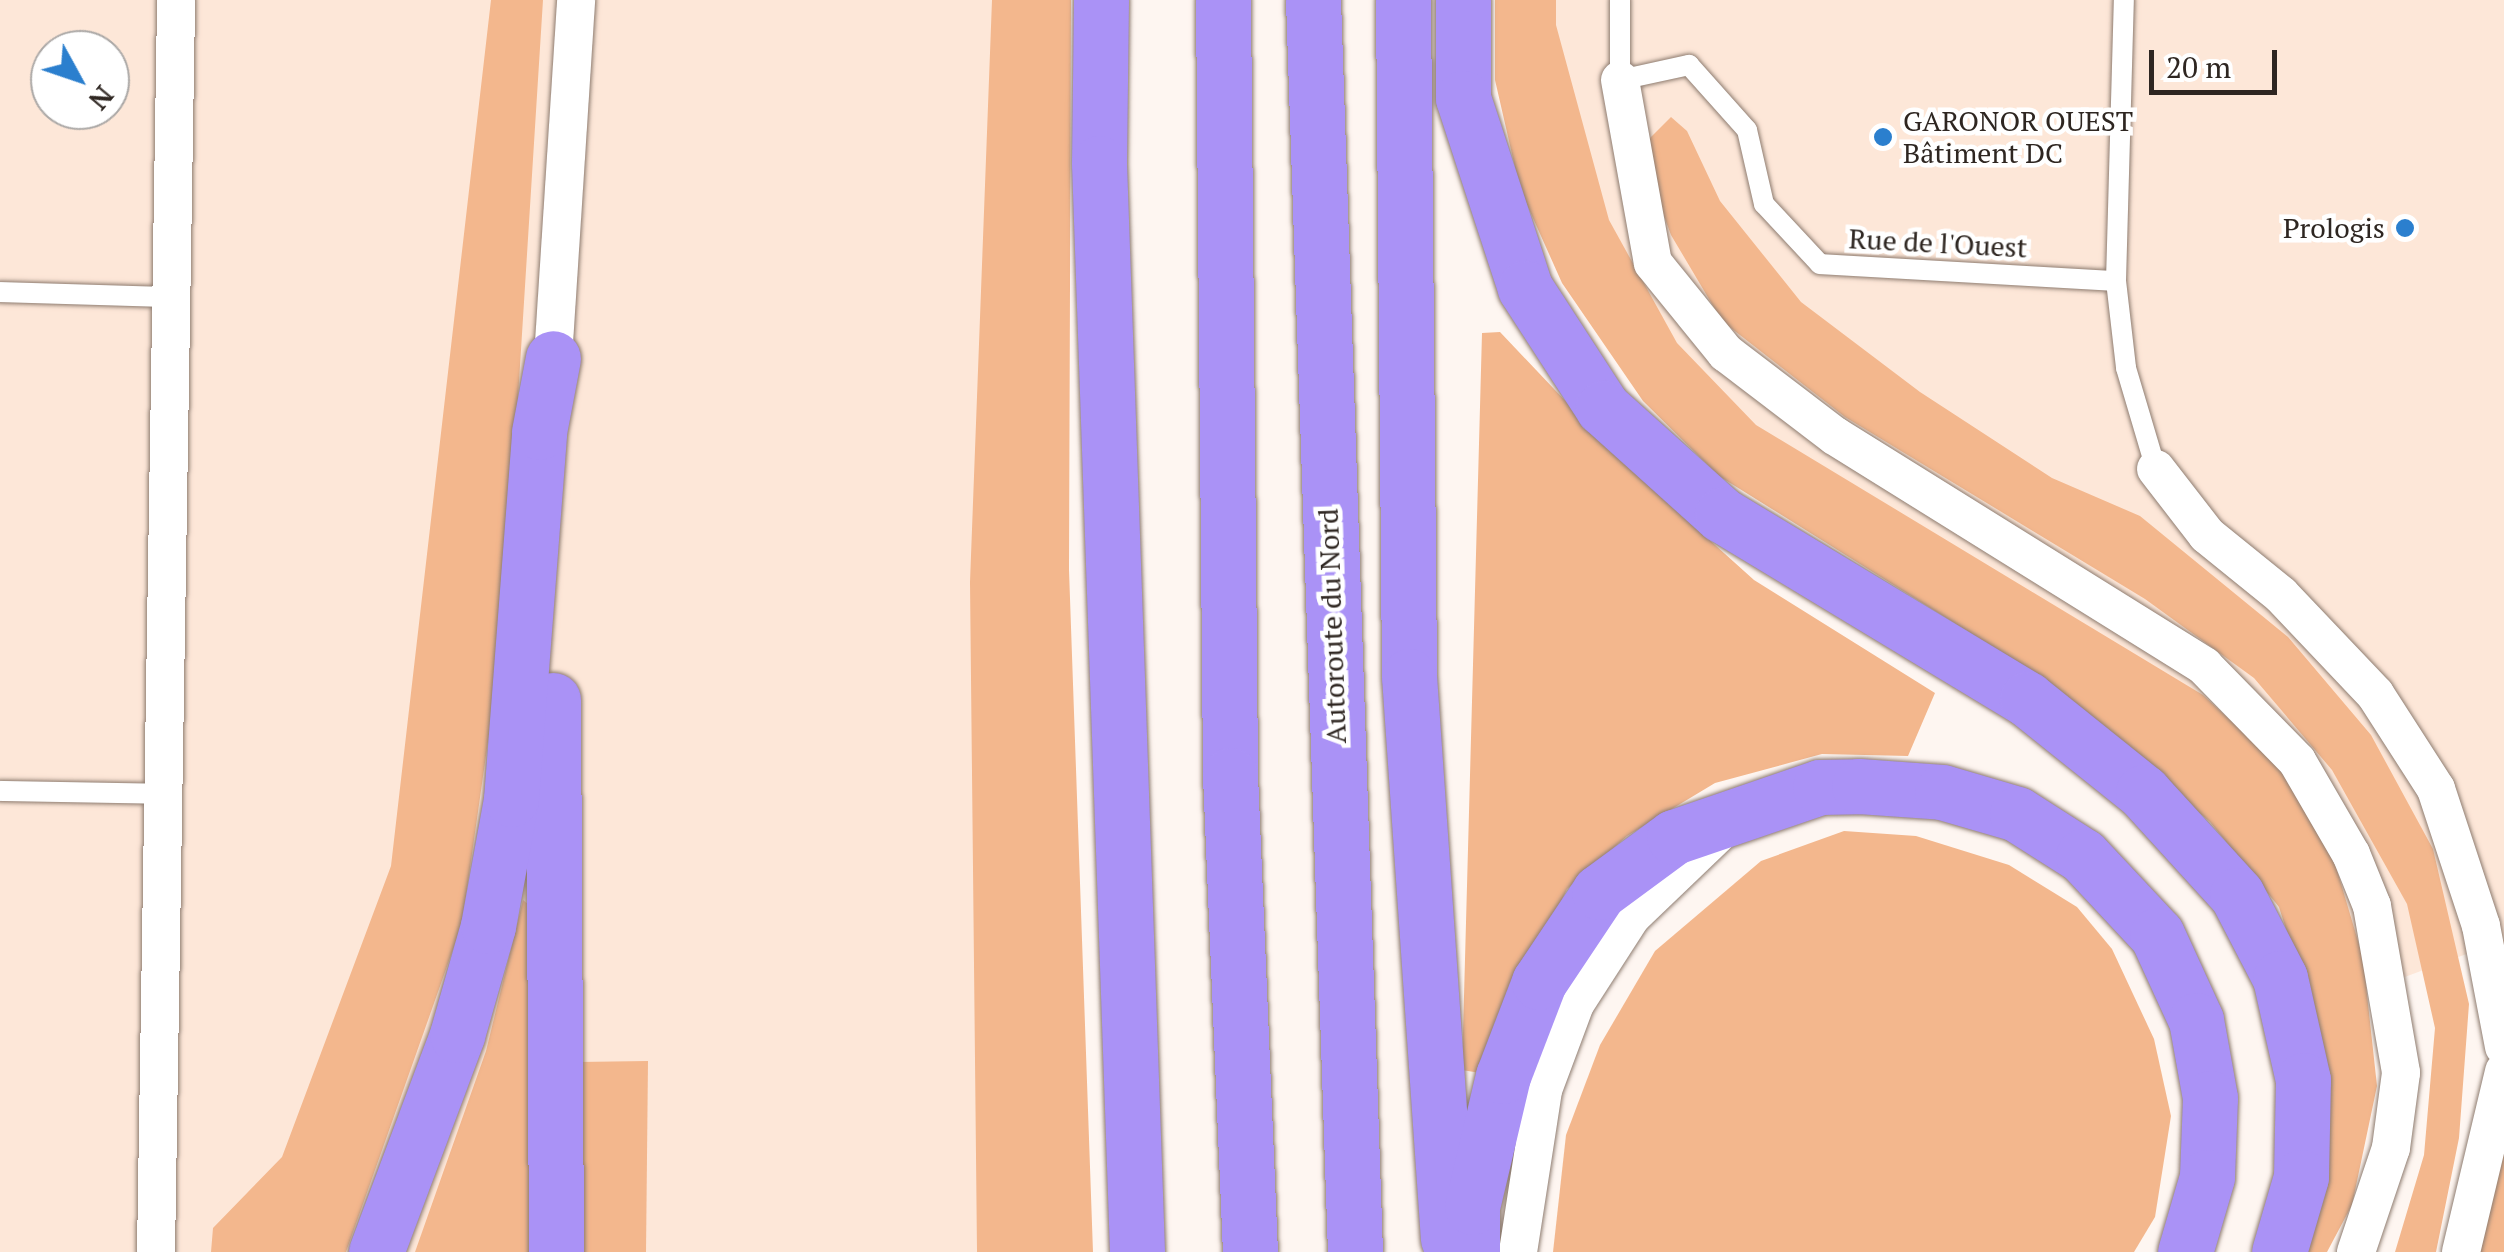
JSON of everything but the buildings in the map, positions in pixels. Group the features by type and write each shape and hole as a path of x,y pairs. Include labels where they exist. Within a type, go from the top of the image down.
{"highway":[{"path":"1100,0 1098,162 1137,1252"},
{"path":"1223,0 1230,775 1250,1252"},
{"name":"Autoroute du Nord","path":"1313,0 1356,1252"},
{"path":"1403,0 1409,676 1450,1252"},
{"path":"1463,0 1463,98 1525,288 1603,408 1722,515 2027,699 2143,792 2237,895 2280,978 2304,1080 2301,1177 2279,1252"},
{"path":"376,1252 457,1035 488,926 511,799 539,432 553,358"},
{"path":"553,358 563,436 552,738 556,1252"},
{"path":"1472,1252 1472,1206 1503,1076 1539,982 1600,892 1674,837 1732,821 1820,788 1942,792 2017,814 2113,882 2175,966 2206,1058 2212,1138 2185,1252"}],"street":[{"path":"156,1252 176,0"},
{"path":"553,358 576,0"},
{"path":"1620,80 1653,263 1726,353 1835,436 2204,666 2297,761 2351,854 2372,906 2400,1073 2391,1148 2356,1252"},
{"path":"2156,469 2207,535 2281,595 2375,694 2436,789 2481,926 2504,1047"},
{"path":"1518,1252 1543,1090 1575,1004 1632,917 1732,821"},
{"path":"2461,1252 2504,1071"}],"lane":[{"path":"1620,0 1620,80"},
{"path":"2124,0 2116,281 2126,368 2156,469"},
{"name":"Rue de l'Ouest","path":"1620,80 1689,65 1747,130 1764,204 1820,264 2116,281"},
{"path":"0,292 173,297"},
{"path":"0,791 164,794"}],"shaded area":[{"path":"0,0 1062,0 1047,1252 0,1252"},
{"path":"491,0 543,0 503,636 462,924 346,1252 211,1252 213,1228 282,1157 391,866"},
{"path":"992,0 1071,0 1069,570 1093,1252 977,1252 970,582"},
{"path":"1495,0 1556,0 1556,25 1609,220 1677,343 1756,425 2203,695 2285,771 2329,843 2363,958 2377,1086 2352,1205 2327,1252 2307,1252 2322,1042 2279,907 2210,822 2049,682 1719,476 1643,401 1562,283 1520,189 1495,80"},
{"path":"1535,0 2504,0 2504,940 2319,1009 2256,851 1641,355"},
{"path":"1671,117 1687,131 1720,201 1801,302 1920,392 2052,478 2140,516 2288,637 2371,735 2433,849 2469,1004 2459,1138 2436,1252 2395,1252 2424,1155 2435,1028 2407,904 2332,770 2254,678 2145,599 1845,417 1722,321 1671,235 1651,181 1649,139"},
{"path":"1500,332 1625,464 1754,580 1935,693 1908,756 1822,754 1715,783 1627,836 1567,889 1480,1073 1462,1070 1482,333"},
{"path":"1844,831 1916,836 2009,865 2077,907 2112,949 2154,1039 2171,1116 2155,1217 2134,1252 1553,1252 1566,1135 1600,1045 1655,951 1761,861"},
{"path":"523,900 534,909 543,1252 415,1252 486,1051"},
{"path":"2504,940 2504,1252 2479,1252 2501,1089 2488,946"},
{"path":"648,1061 646,1252 574,1252 578,1062"}],"place":[{"name":"GARONOR OUEST Bâtiment DC","path":"1883,137"},
{"name":"Prologis","path":"2405,228"}]}
